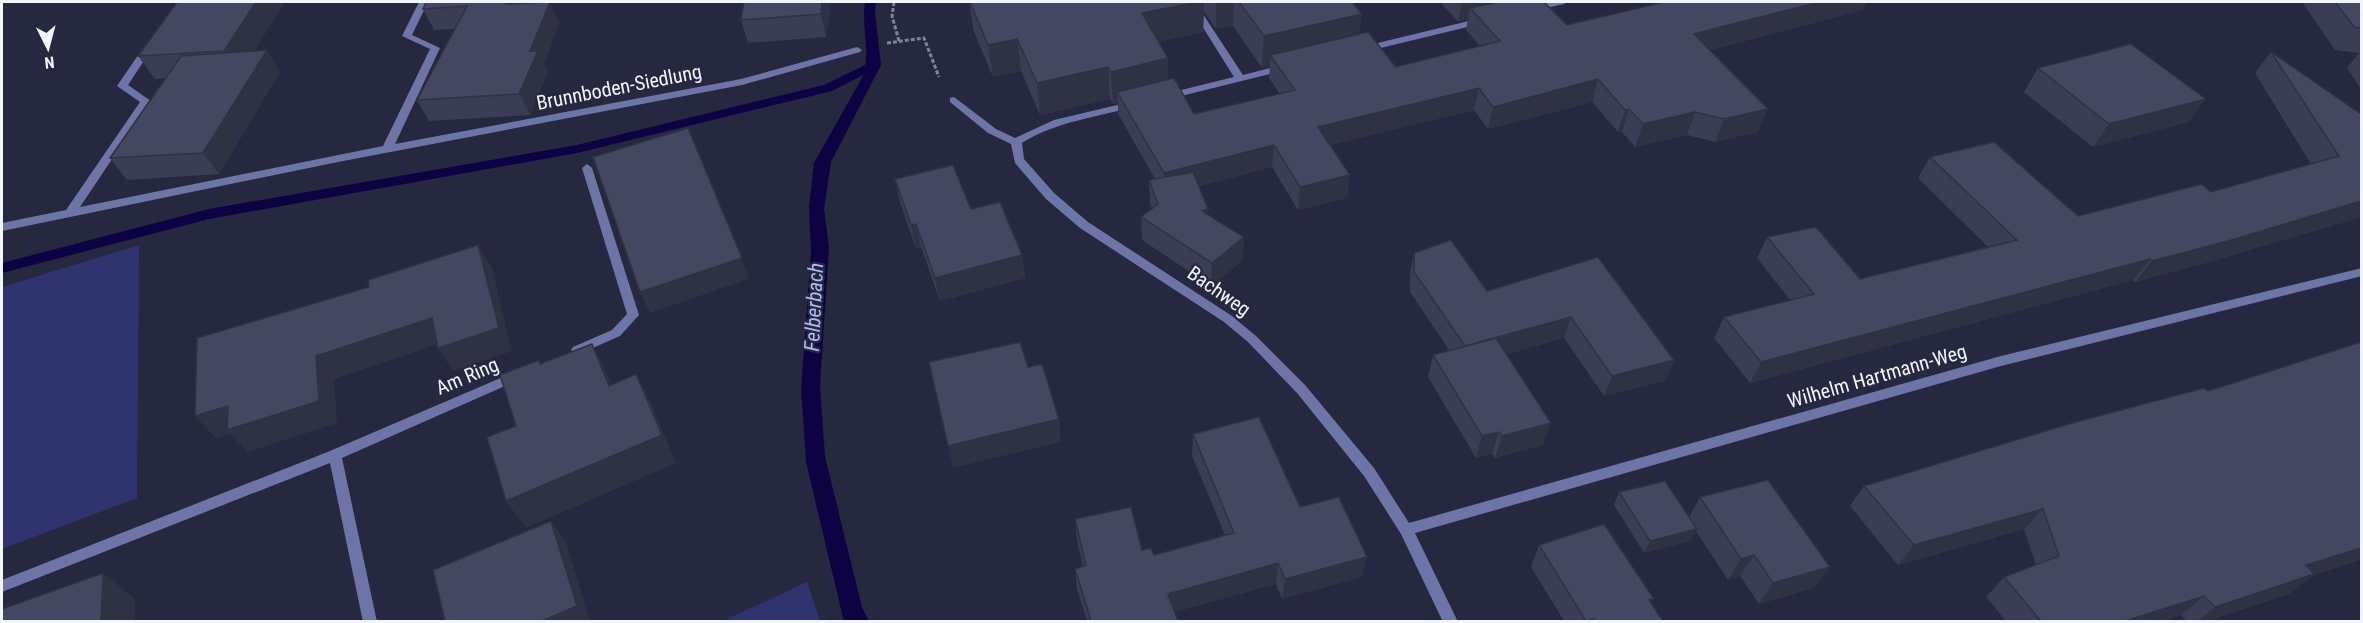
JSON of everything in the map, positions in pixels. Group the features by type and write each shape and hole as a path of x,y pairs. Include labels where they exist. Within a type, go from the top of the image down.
{"street":[{"path":"387,149 435,48 407,36 423,2"},
{"path":"1191,2 1240,78"},
{"path":"1520,12 1561,2"},
{"path":"1352,51 1497,17"},
{"path":"70,213 146,101 122,86 155,37"},
{"name":"Brunnboden-Siedlung","path":"2,227 387,149 742,82 857,50"},
{"path":"954,100 992,131 1016,142 1031,131 1047,125 1297,64"},
{"name":"Bachweg","path":"1016,142 1019,160 1050,196 1084,225 1228,319 1252,339 1301,389 1369,472 1406,530 1451,621"},
{"path":"562,357 616,333 633,315 587,168"},
{"name":"Wilhelm Hartmann-Weg","path":"1406,530 2001,361 2361,272"},
{"name":"Am Ring","path":"2,586 335,455 529,371"},
{"path":"335,455 370,621"}],"path":[{"path":"894,2 892,16 899,41"},
{"path":"885,43 924,38 941,81 954,100"}],"shaded area":[{"path":"139,245 137,498 2,549 2,287"},
{"path":"807,582 820,621 723,621"}],"water":[{"name":"Felberbach","path":"865,2 876,2 881,65 831,162 824,209 829,247 820,386 825,457 862,607 869,621 844,622 806,462 801,389 811,252 809,208 814,163 863,76 866,57"}],"building":[{"path":"177,2 256,2 224,51 138,56"},
{"path":"426,2 508,2 506,4 550,2 530,51 538,51 519,94 417,100 467,6 423,9"},
{"path":"744,2 822,2 821,14 741,20"},
{"path":"970,2 1198,2 1142,13 1168,58 1111,72 1108,67 1037,83 1017,39 988,45"},
{"path":"1239,2 1352,2 1362,14 1264,36"},
{"path":"1498,2 1544,2 1567,25 1664,2 1819,2 1694,34 1768,109 1724,119 1695,112 1643,124 1629,109 1625,110 1598,79 1493,107 1479,88 1318,127 1350,175 1300,187 1274,145 1164,173 1117,92 1174,78 1194,114 1295,90 1270,55 1368,32 1396,67 1500,41 1470,8"},
{"path":"2335,2 2361,2 2361,28 2354,27"},
{"path":"2131,44 2206,99 2109,124 2038,68"},
{"path":"267,50 203,153 110,158 181,56"},
{"path":"2271,52 2361,114 2361,201 2228,241 2152,261 2150,259 1761,362 1724,317 1814,294 1767,237 1816,227 1860,279 2017,240 1930,157 1994,142 2078,216 2202,184 2211,192 2339,156"},
{"path":"688,128 742,258 640,292 593,157"},
{"path":"953,165 971,209 1000,202 1022,255 935,278 916,224 911,225 895,179"},
{"path":"1193,172 1208,209 1202,211 1244,237 1212,263 1141,217 1158,204 1149,180"},
{"path":"1451,240 1487,291 1598,257 1674,360 1612,376 1571,317 1465,346 1414,272 1414,253"},
{"path":"478,245 499,328 438,348 432,318 316,356 319,401 227,430 228,406 195,416 197,338 369,287 368,280"},
{"path":"1496,338 1551,423 1502,436 1499,432 1482,436 1433,355"},
{"path":"1020,342 1028,367 1042,364 1059,419 948,446 929,362"},
{"path":"2361,342 2361,548 2306,565 2314,574 2215,607 2204,596 2125,621 2041,621 2004,577 2059,556 2043,509 1914,545 1864,486 2072,423 2204,388 2208,391"},
{"path":"592,344 609,386 636,374 662,435 506,501 487,437 516,426 500,375 539,360 540,364"},
{"path":"1259,417 1300,507 1339,497 1367,557 1285,579 1278,563 1168,594 1178,621 1091,621 1075,569 1086,565 1075,519 1131,507 1142,550 1151,548 1154,555 1234,533 1193,434"},
{"path":"1768,480 1830,567 1773,583 1754,555 1741,559 1700,497"},
{"path":"1665,481 1697,529 1650,541 1619,492"},
{"path":"551,521 577,606 542,621 445,621 433,570"},
{"path":"1604,524 1654,599 1649,600 1663,621 1594,621 1593,619 1586,621 1539,545"},
{"path":"103,573 101,621 2,621 2,609"}],"waterway":[{"path":"2,268 209,214 577,149 828,88 873,65"}]}
